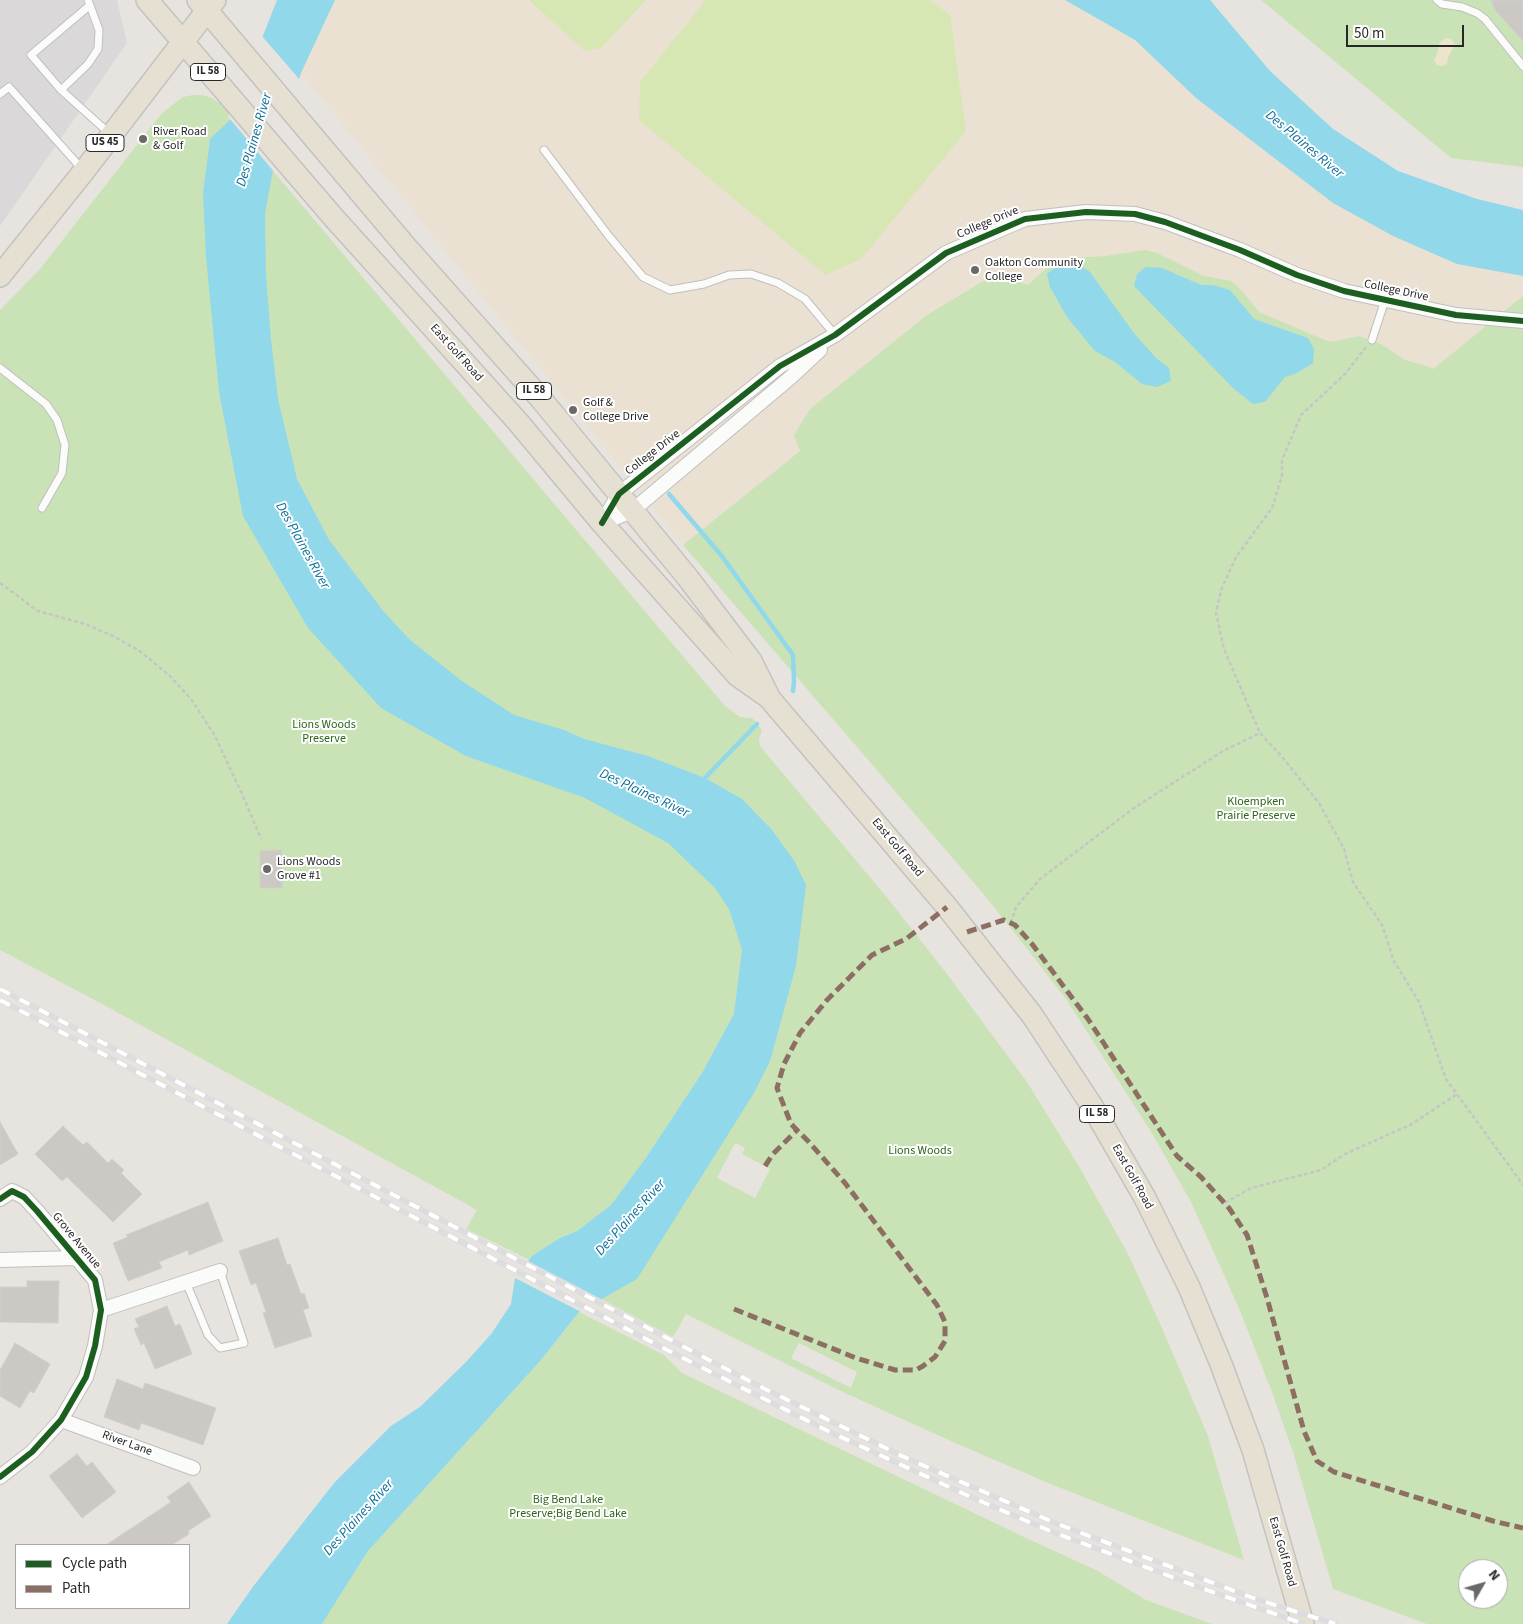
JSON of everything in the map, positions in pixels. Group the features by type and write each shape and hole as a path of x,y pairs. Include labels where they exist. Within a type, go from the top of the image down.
{"main road":[{"name":"East Golf Road","path":"147,0 334,218 518,422 602,523 738,676 770,699"},
{"name":"East Golf Road","path":"206,4 248,61 347,179 541,399 688,578 751,661 770,699 947,907 1032,1015 1092,1106 1131,1173 1189,1287 1221,1364 1253,1450 1303,1624"},
{"name":"US 45","path":"0,275 84,171 183,42 206,4"}],"street":[{"name":"College Drive","path":"602,523 619,494 780,366 835,335 946,253 1025,219 1086,212 1136,214 1165,222 1240,250 1297,275 1344,291 1456,315 1523,321"},
{"name":"College Drive","path":"602,523 632,511 791,377 835,335"},
{"name":"Grove Avenue","path":"0,1199 12,1191 24,1197 94,1280 102,1310 95,1346 86,1377 61,1420 32,1452 0,1477"},
{"name":"Grove Avenue","path":"0,1260 76,1258"},
{"path":"102,1310 220,1271"},
{"name":"River Lane","path":"61,1420 193,1468"}],"lane":[{"path":"1437,0 1442,4 1462,7 1477,13 1485,19 1523,66"},
{"path":"62,90 88,64 98,49 99,30 89,3 31,55 62,90 112,135"},
{"path":"0,94 9,87 84,171"},
{"path":"544,150 608,235 643,277 670,290 704,284 729,275 751,274 778,283 805,299 835,335"},
{"path":"1372,340 1384,300"},
{"path":"0,368 46,404 57,420 65,445 62,473 42,508"},
{"path":"186,1282 208,1335 220,1348 244,1344 220,1271"}],"path":[{"path":"1372,340 1346,374 1301,415 1282,460 1282,476 1272,508 1236,557 1221,590 1216,613 1224,649 1260,733 1319,803 1344,850 1353,882 1382,925 1394,961 1419,1002 1446,1079 1523,1185"},
{"path":"0,583 38,611 85,624 127,644 141,652 170,676 191,699 214,734 243,796 260,839"},
{"path":"1011,923 1016,908 1040,879 1134,808 1223,751 1260,733"},
{"path":"1224,1203 1251,1188 1321,1170 1345,1154 1412,1124 1457,1094"}],"shaded area":[{"path":"0,0 117,0 127,43 0,226"},
{"name":"Oakton Community College","path":"335,0 1065,0 1135,40 1196,98 1333,203 1457,264 1523,276 1523,296 1216,545 1003,287 683,545 301,73"}],"green space":[{"path":"529,0 646,0 601,48 585,51"},
{"path":"706,0 930,0 950,15 966,131 861,259 826,275 639,120 640,82"},
{"path":"1261,0 1523,0 1523,167 1451,158"},
{"name":"Lions Woods Preserve","path":"202,95 212,98 230,111 228,117 230,120 725,706 740,717 752,718 762,730 759,740 760,746 889,900 947,974 1027,1082 1077,1163 1127,1252 1162,1328 1208,1436 1244,1560 1053,1485 953,1442 847,1394 686,1314 673,1337 601,1299 637,1278 718,1044 702,1073 645,1159 611,1205 577,1231 560,1238 533,1255 530,1260 466,1229 477,1210 0,950 0,310 40,269 162,113 183,97","holes":["735,1143 745,1148 742,1154 770,1169 755,1198 717,1178","799,1343 857,1372 851,1388 791,1358"]},
{"name":"Kloempken Prairie Preserve","path":"1146,250 1157,253 1204,276 1231,281 1259,312 1330,342 1359,336 1381,344 1405,360 1433,369 1523,296 1523,1624 1427,1624 1333,1589 1293,1452 1238,1306 1191,1202 1150,1130 1066,999 1021,941 981,891 683,545 800,451 794,435 810,409 927,315 995,274 1028,285 1057,259 1105,256"},
{"name":"Big Bend Lake Preserve;Big Bend Lake","path":"579,1312 664,1355 682,1373 1096,1570 1146,1600 1212,1624 322,1624 368,1551 541,1360"}],"sand":[{"path":"1446,38 1451,39 1455,45 1448,57 1447,64 1437,65 1434,61 1439,43"}],"water":[{"name":"Des Plaines River","path":"277,0 335,0 301,73 273,170 265,214 266,277 278,399 297,479 329,540 384,612 410,640 462,681 514,715 564,730 584,739 648,756 705,778 742,799 772,830 795,862 806,885 796,966 770,1061 754,1093 637,1279 579,1312 541,1360 368,1551 322,1624 227,1624 252,1588 334,1483 391,1426 420,1407 467,1361 492,1333 511,1304 515,1278 533,1255 560,1238 577,1231 611,1205 645,1159 702,1073 734,1014 742,950 729,909 715,888 668,843 585,798 466,756 381,708 308,628 243,516 219,392 206,257 203,193 210,139 230,120"},
{"name":"Des Plaines River","path":"1065,0 1210,0 1270,71 1333,129 1398,171 1477,199 1523,210 1523,276 1457,264 1393,236 1333,203 1196,98 1135,40"},
{"path":"1072,260 1090,272 1133,332 1156,358 1169,368 1171,381 1157,387 1142,384 1115,362 1095,351 1067,317 1050,287 1047,274 1056,267"},
{"path":"1146,267 1162,268 1201,285 1213,285 1230,290 1254,319 1308,338 1314,349 1313,363 1297,373 1285,377 1265,402 1253,404 1233,388 1134,286 1137,274"}],"pier":[{"path":"261,35 301,81 275,173 229,118"},
{"path":"526,1260 604,1301 583,1313 513,1277"}],"building":[{"path":"1491,0 1523,0 1523,41 1495,10"},
{"name":"Lions Woods Grove #1","path":"281,850 282,888 260,888 260,851"},
{"path":"0,1122 18,1154 0,1165"},
{"path":"63,1126 83,1145 87,1142 108,1163 112,1159 124,1170 121,1173 142,1194 113,1222 67,1177 62,1181 35,1154"},
{"path":"208,1202 223,1241 189,1255 188,1250 159,1262 162,1268 128,1281 113,1243 128,1237 126,1235"},
{"path":"278,1238 287,1265 290,1264 301,1294 304,1293 309,1308 303,1310 312,1336 275,1348 263,1313 266,1312 256,1283 251,1285 239,1251"},
{"path":"27,1281 59,1281 58,1323 0,1322 0,1287 27,1287"},
{"path":"167,1306 175,1326 180,1324 192,1354 155,1369 144,1343 141,1345 134,1329 139,1327 135,1319"},
{"path":"15,1343 50,1364 34,1393 30,1391 20,1408 0,1396 0,1370"},
{"path":"117,1379 143,1389 145,1383 216,1408 203,1445 141,1423 139,1430 104,1417"},
{"path":"77,1454 87,1466 92,1462 116,1492 82,1518 49,1476"},
{"path":"189,1482 211,1516 188,1531 189,1534 174,1544 108,1544 171,1502 167,1497"}],"waterway":[{"path":"669,494 721,555 793,655 793,691"},
{"path":"701,782 757,724"}],"railway":[{"path":"0,989 755,1384 902,1456 1055,1523 1253,1598 1335,1624"},
{"path":"0,1000 667,1350 830,1432 973,1498 1050,1531 1201,1588 1304,1624"}],"marked path":[{"path":"734,1309 856,1358 895,1370 916,1370 923,1366 935,1357 945,1341 945,1322 937,1305 845,1183 791,1124 777,1088 784,1064 800,1033 827,1000 872,955 906,939 947,907"},
{"path":"967,932 1004,920 1015,925 1032,944 1088,1019 1177,1156 1201,1177 1229,1208 1247,1235 1267,1298 1304,1431 1317,1461 1334,1472 1493,1521 1523,1528"},
{"path":"765,1166 773,1154 797,1130"}],"cycle path":[{"path":"602,523 619,494 780,366 835,335 946,253 1025,219 1086,212 1135,214 1165,222 1240,250 1297,275 1344,291 1456,315 1523,321"},
{"path":"0,1199 12,1191 24,1197 37,1211 95,1280 101,1310 95,1346 86,1377 61,1420 32,1452 0,1477"}],"place":[{"name":"River Road & Golf","path":"143,139"},
{"name":"Oakton Community College","path":"975,270"},
{"name":"Golf & College Drive","path":"573,410"},
{"name":"Lions Woods Grove #1","path":"267,869"}],"park label":[{"name":"Lions Woods","path":"920,1151"}]}
